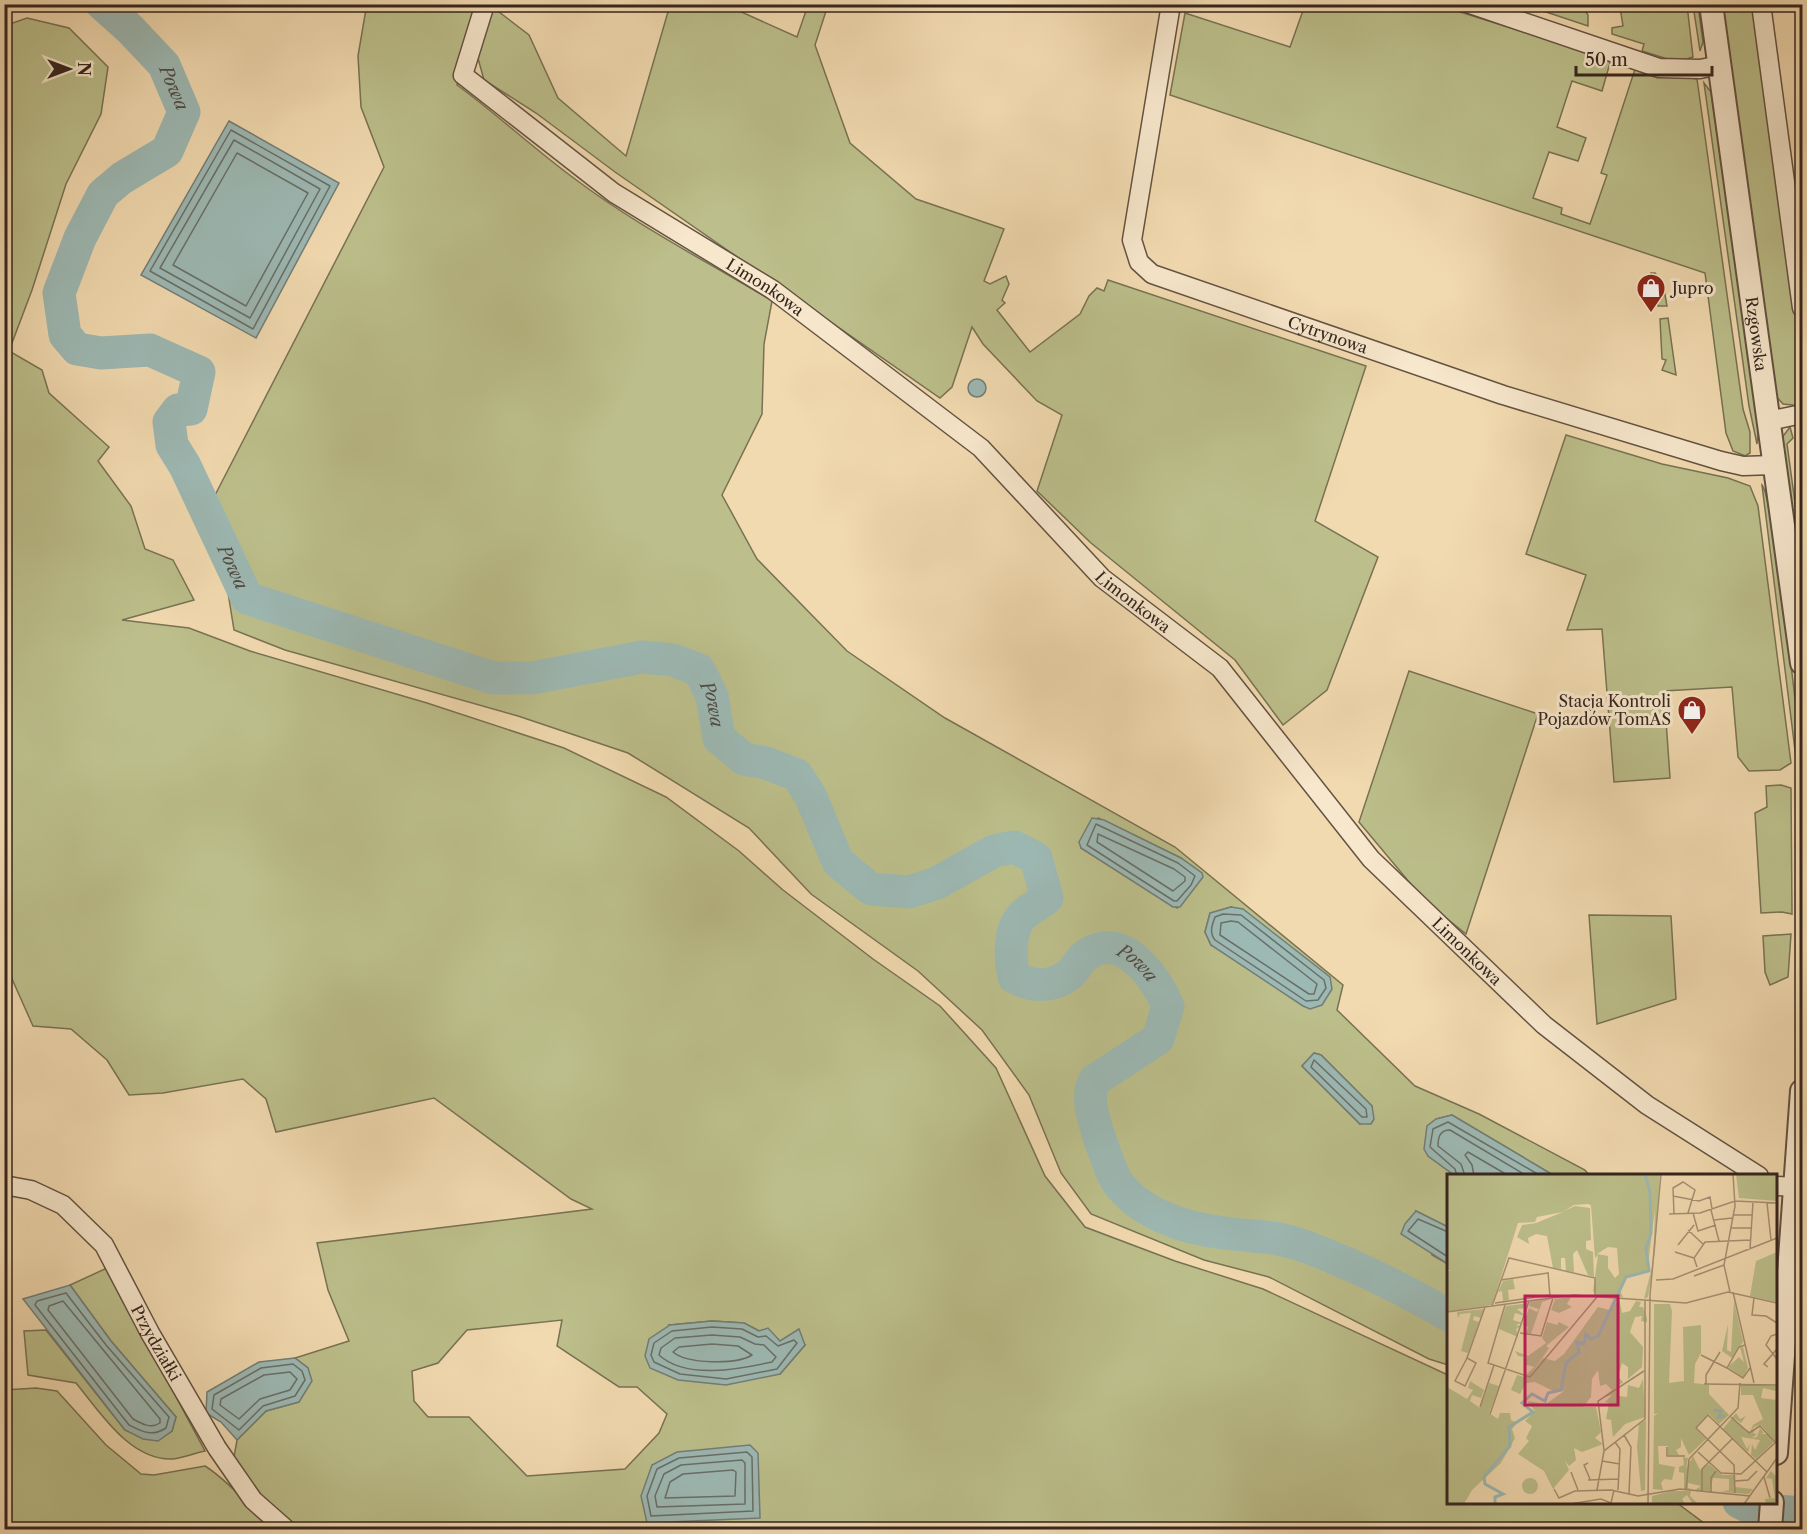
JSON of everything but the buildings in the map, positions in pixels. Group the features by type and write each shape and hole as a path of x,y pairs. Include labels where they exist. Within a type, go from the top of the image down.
{"street":[{"name":"Limonkowa","path":"485,4 463,75 614,193 773,290 981,448 1102,578 1220,668 1371,858 1544,1025 1647,1105 1756,1174"},
{"name":"Cytrynowa","path":"1171,4 1132,240 1139,262 1152,274 1503,395 1722,461 1743,466 1774,465"},
{"path":"1470,4 1659,68 1700,69 1720,66"},
{"name":"Rzgowska","path":"1712,4 1803,663"},
{"path":"1761,4 1803,308"},
{"path":"1768,421 1803,414"},
{"path":"1777,1424 1785,1186 1799,1155 1803,1091"},
{"name":"Przydziałki","path":"4,1185 31,1190 63,1205 104,1245 150,1333 218,1448 253,1500 287,1530"},
{"path":"1770,1530 1772,1504"}],"green space":[{"path":"1636,4 1687,5 1693,57 1677,62 1642,51 1644,44 1612,34 1612,28 1623,26 1620,7"},
{"path":"357,5 479,5 457,85 598,196 772,301 764,344 762,414 722,495 757,559 847,651 945,718 1175,847 1343,985 1337,1010 1415,1086 1479,1114 1585,1170 1588,1174 1551,1174 1452,1115 1436,1119 1428,1156 1453,1174 1447,1174 1447,1226 1416,1211 1432,1255 1447,1263 1447,1365 1429,1359 1269,1277 1204,1260 1091,1214 1061,1173 1029,1095 982,1030 918,971 811,894 749,828 628,753 518,716 285,650 234,630 213,499 384,167 361,107 358,56 366,9","holes":["1098,818 1181,858 1177,908 1081,848","1231,907 1211,945 1205,932 1210,913","1314,1053 1321,1055 1372,1106 1360,1124 1302,1066"]},
{"path":"490,5 529,35 558,98 626,156 670,5 726,5 797,37 808,5 828,5 815,45 850,143 916,199 1004,229 984,281 990,284 1006,276 1009,284 1002,300 1005,303 997,310 1030,352 1080,314 1089,296 1097,288 1104,291 1108,280 1366,366 1315,521 1378,557 1327,690 1283,725 1235,660 1091,543 1037,491 1062,415 1037,401 983,344 972,327 952,387 940,398 615,172 536,113 484,80 476,51"},
{"path":"1305,5 1438,5 1606,58 1610,63 1602,91 1572,81 1557,127 1586,138 1578,161 1549,152 1533,198 1562,208 1561,214 1590,224 1607,175 1601,173 1636,66 1697,79 1743,409 1750,432 1750,453 1745,456 1733,451 1726,433 1705,273 1170,95 1185,13 1290,47"},
{"path":"1525,5 1582,5 1588,15 1588,26"},
{"path":"1693,5 1698,5 1703,42 1700,51"},
{"path":"1718,5 1755,5 1802,338 1802,406 1783,404 1775,395"},
{"path":"27,18 69,28 108,67 101,114 66,184 32,290 9,351 42,370 49,393 109,447 98,461 131,506 145,549 173,560 194,600 122,620 189,628 250,651 427,703 564,748 666,797 739,851 783,890 873,959 940,1006 996,1068 1045,1176 1085,1227 1175,1261 1263,1289 1447,1375 1447,1504 1678,1504 1712,1529 303,1530 266,1503 234,1457 237,1440 266,1411 299,1402 308,1368 295,1358 349,1341 328,1290 317,1243 592,1209 571,1199 434,1098 276,1132 266,1099 243,1079 163,1093 129,1095 107,1060 71,1029 33,1026 8,970 4,968 4,26","holes":["562,1320 557,1346 619,1387 637,1387 667,1414 659,1433 625,1469 527,1476 469,1417 428,1417 414,1401 412,1371 438,1363 467,1330","712,1321 744,1323 779,1341 805,1345 780,1374 670,1325"]},
{"path":"1704,83 1711,92 1759,425 1757,444 1749,406"},
{"path":"1651,273 1655,273 1663,284 1667,306 1658,306"},
{"path":"1668,318 1676,375 1662,370 1666,360 1662,359 1660,319"},
{"path":"1790,427 1793,438 1787,444 1802,554 1802,608 1781,439"},
{"path":"1566,435 1662,464 1728,478 1750,486 1758,506 1791,763 1780,770 1749,771 1738,757 1732,687 1664,691 1670,778 1614,782 1602,629 1567,630 1586,575 1526,554"},
{"path":"1762,485 1772,526 1790,655 1801,750 1796,758"},
{"path":"1409,671 1538,714 1466,934 1425,901 1359,822"},
{"path":"1781,785 1791,788 1792,914 1761,913 1755,813 1767,807 1766,786"},
{"path":"1797,792 1802,800 1802,910 1799,914"},
{"path":"1589,915 1671,916 1676,999 1597,1024"},
{"path":"1791,934 1788,977 1770,985 1765,972 1763,936"},
{"path":"107,1268 205,1451 173,1459 143,1452 117,1433 76,1383 28,1375 24,1331 46,1330 125,1430 158,1440 172,1431 176,1417 111,1341 70,1285"},
{"path":"36,1388 57,1391 106,1445 141,1474 154,1475 205,1466 224,1480 277,1530 5,1530 5,1390"},
{"path":"1802,1411 1802,1529 1795,1529"}],"water":[{"path":"229,121 339,183 256,338 141,275"},
{"path":"973,379 981,379 986,384 984,395 973,397 968,392 968,384"},
{"path":"1092,818 1104,820 1181,858 1202,873 1203,877 1180,907 1173,907 1081,848 1079,842"},
{"path":"1231,907 1243,909 1330,977 1332,989 1322,1005 1310,1009 1303,1006 1211,945 1205,932 1210,913"},
{"path":"1314,1053 1321,1055 1372,1106 1374,1119 1371,1124 1360,1124 1302,1066"},
{"path":"1452,1115 1551,1174 1453,1174 1428,1156 1424,1149 1427,1126 1436,1119"},
{"path":"1416,1211 1447,1226 1447,1263 1401,1234 1405,1224"},
{"path":"70,1285 111,1341 176,1417 172,1431 158,1441 143,1439 125,1430 23,1299"},
{"path":"712,1321 744,1323 759,1331 768,1328 780,1341 799,1329 805,1345 780,1374 726,1385 678,1380 650,1368 645,1356 649,1339 670,1325"},
{"path":"295,1358 308,1368 312,1381 299,1402 266,1411 237,1440 221,1422 206,1413 207,1392 259,1362"},
{"path":"750,1445 758,1453 760,1518 647,1523 641,1496 652,1465 677,1452"}],"waterway":[{"name":"Powa","path":"102,4 130,29 164,65 184,112 167,151 122,178 103,194 80,238 59,293 65,335 77,349 101,353 150,350 199,372 191,409 178,410 169,422 172,445 185,466 247,598 493,678 532,678 642,657 673,660 699,670 712,696 719,738 744,759 766,763 797,775 811,797 838,862 871,889 909,892 937,883 994,851 1014,847 1036,858 1047,898 1024,914 1015,927 1011,944 1014,977 1035,984 1057,982 1070,974 1085,956 1098,949 1111,948 1124,952 1146,970 1168,1006 1158,1039 1095,1080 1092,1086 1091,1108 1099,1137 1113,1175 1125,1192 1149,1210 1194,1228 1273,1238 1304,1246 1378,1278 1447,1314"},
{"name":"Powa","path":"1743,1504 1753,1509 1802,1513"}],"place":[{"name":"Jupro","path":"1651,314"},
{"name":"Stacja Kontroli Pojazdów TomAS","path":"1692,736"}]}
